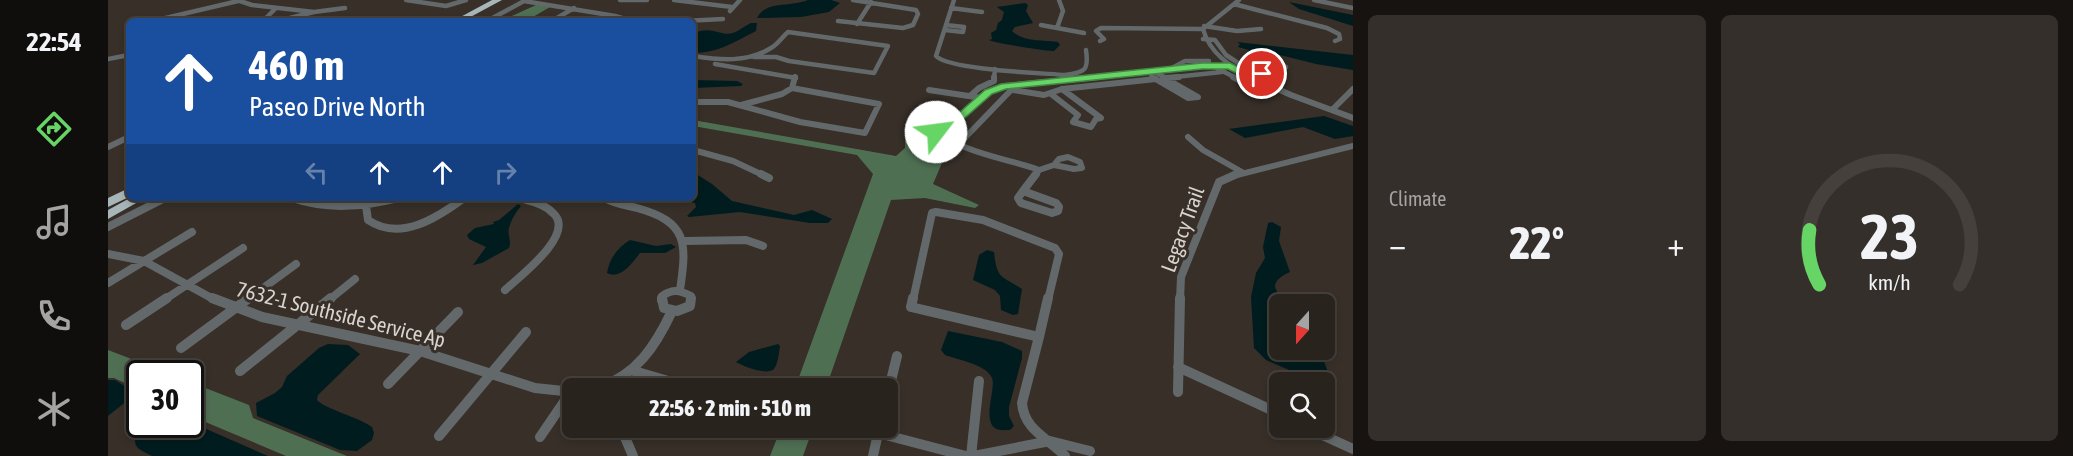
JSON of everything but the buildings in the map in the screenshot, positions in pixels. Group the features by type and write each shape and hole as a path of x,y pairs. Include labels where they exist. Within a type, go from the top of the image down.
{"highway":[{"path":"464,18 498,0"},
{"path":"477,18 510,0"},
{"path":"108,202 126,193"},
{"path":"108,214 133,201"}],"street":[{"path":"406,0 442,6 466,0"},
{"path":"620,0 647,0"},
{"path":"675,0 731,10 740,0"},
{"path":"838,21 906,28 913,25 918,14 914,9 853,0"},
{"path":"954,0 936,56 938,59 958,65 1067,77 1230,66"},
{"path":"1057,28 1063,11 1059,0"},
{"path":"1239,0 1204,28 1203,39 1211,50 1230,66 1250,77 1268,80 1353,118"},
{"path":"1314,0 1353,8"},
{"path":"166,18 237,1 314,12"},
{"path":"493,18 528,1 621,18"},
{"path":"857,24 871,2"},
{"path":"1233,4 1327,28 1339,34 1340,39 1335,41"},
{"path":"267,18 276,8"},
{"path":"290,18 345,8"},
{"path":"951,8 982,12"},
{"path":"558,18 574,9"},
{"path":"696,20 723,19"},
{"path":"1041,25 1084,33"},
{"path":"1100,41 1104,39 1096,31 1101,28 1204,28 1237,31 1261,29"},
{"path":"696,58 736,60 776,57 789,61 874,73 888,46 786,33 771,48 754,57"},
{"path":"1203,39 1215,40 1226,55 1277,89 1334,108"},
{"path":"1039,170 959,144 936,132 935,127 962,117 996,88 1013,88 1080,73 1088,64 1086,50"},
{"path":"108,59 126,56"},
{"path":"696,59 794,76 796,78 792,88"},
{"path":"1171,69 1176,64 1186,61 1224,61"},
{"path":"1259,78 1274,63 1286,67 1268,80"},
{"path":"1212,66 1260,91 1277,89"},
{"path":"1086,68 1101,76"},
{"path":"970,96 979,88 994,81 995,69"},
{"path":"1143,72 1188,98 1198,97 1153,71"},
{"path":"1165,78 1223,72"},
{"path":"1013,88 1033,96 1051,94 1062,89 1156,79"},
{"path":"1051,81 1101,118 1096,119 1091,127 1073,122 1078,115 1051,94"},
{"path":"696,102 718,101 740,105 800,122 865,133 879,104 792,88 764,100 740,105"},
{"path":"959,144 1013,88"},
{"path":"1334,108 1353,89"},
{"path":"929,90 982,98"},
{"path":"762,111 764,100"},
{"path":"1188,137 1203,150 1242,172"},
{"path":"108,147 126,138"},
{"name":"Legacy Trail","path":"1178,392 1181,277 1219,182 1242,172 1353,146"},
{"path":"696,151 733,160 769,178"},
{"path":"1023,191 1056,203 1059,207 1058,211 1052,213 1021,202 1018,198 1023,191 1039,170 1054,165"},
{"path":"108,227 159,201"},
{"path":"300,201 328,208 366,206 387,201"},
{"path":"366,206 368,220 376,227 414,228 460,201"},
{"path":"505,290 545,251 558,232 560,225 553,209 533,201"},
{"path":"611,201 647,210 668,220 676,227 685,241 686,256 680,290"},
{"path":"1039,337 911,307 932,213 940,212 983,220 1055,248 1059,254 1039,337 1022,403 1022,411 1033,432 1050,441 1090,452"},
{"path":"108,283 192,232"},
{"path":"685,241 746,240 763,246"},
{"path":"126,325 243,248"},
{"name":"7632-1 Southside Service Ap","path":"108,254 144,261 234,308 298,325 420,351 535,388 562,392"},
{"path":"181,348 296,264"},
{"path":"240,371 355,279"},
{"path":"680,290 688,293 692,302 682,310 672,311 664,308 661,299 665,293 680,290"},
{"path":"622,378 646,360 672,311"},
{"path":"388,384 458,312"},
{"path":"439,436 526,332"},
{"path":"892,378 897,356"},
{"path":"1178,367 1269,409"},
{"path":"634,371 658,378"},
{"path":"980,381 973,456 1006,454 1050,441"},
{"path":"540,437 562,407"},
{"path":"898,436 956,455 966,456"},
{"path":"625,438 633,456"},
{"path":"873,456 877,438"},
{"path":"1329,438 1353,449"},
{"path":"1050,441 1065,456"}],"green space":[{"path":"536,5 550,7 531,18 508,18"},
{"path":"696,121 896,156 905,148 905,128 924,136 927,151 942,163 933,184 979,205 975,208 925,198 891,200 829,378 799,378 873,174 857,155 696,127"},
{"path":"108,350 134,360 126,360 126,384 108,378"},
{"path":"204,387 249,405 253,418 347,456 286,456 204,421"},
{"path":"777,438 809,438 803,456 770,456"}],"water":[{"path":"808,0 831,0 840,3 829,12 801,17 757,18 766,9"},
{"path":"1289,2 1353,15 1353,26 1299,9"},
{"path":"1025,3 1028,5 1026,11 1033,23 1015,27 1012,31 1028,39 1058,42 1060,45 1054,51 989,40 992,39 991,33 996,30 1004,12 997,7"},
{"path":"751,23 757,23 756,31 727,46 696,53 696,32 710,30 733,33"},
{"path":"1237,42 1353,55 1353,70 1316,64 1264,51 1257,57 1247,54 1249,50 1238,47 1240,44"},
{"path":"696,80 737,81 743,84 741,86 696,88"},
{"path":"1324,116 1353,126 1353,136 1335,139 1303,127 1245,138 1229,129"},
{"path":"696,174 732,201 794,215 812,210 832,219 828,223 810,223 740,212 687,216 696,207 695,203 688,201 696,201"},
{"path":"518,204 521,206 509,228 509,248 482,263 473,265 486,247 469,239 467,235 475,228 494,224 493,222 499,220"},
{"path":"1272,222 1281,227 1279,241 1290,272 1282,276 1275,284 1279,294 1269,294 1269,360 1324,360 1328,372 1294,372 1266,360 1254,348 1251,297 1256,273 1265,258 1263,247 1268,223"},
{"path":"630,240 656,246 671,244 676,247 665,253 640,253 630,266 621,272 612,275 607,273 615,254"},
{"path":"987,250 994,252 1001,276 1022,289 1018,314 1013,315 1001,310 1000,296 995,290 973,280 979,255"},
{"path":"948,331 1002,342 1022,351 1009,407 1009,416 1014,426 1011,430 997,429 992,425 990,410 993,384 989,373 971,363 945,355 941,350"},
{"path":"328,344 348,345 360,354 318,395 317,400 327,407 372,427 374,433 372,440 357,451 340,450 257,416 256,403 275,393 282,387 287,376 319,348"},
{"path":"778,344 780,346 777,361 771,371 755,370 736,362 749,352"},
{"path":"108,380 115,380 126,387 126,402 108,416"},
{"path":"204,428 268,456 152,456 136,446 135,439 204,438"}],"route":[{"path":"936,132 935,127 962,117 989,92 1004,86 1202,66 1230,66 1250,77 1262,74"}]}
